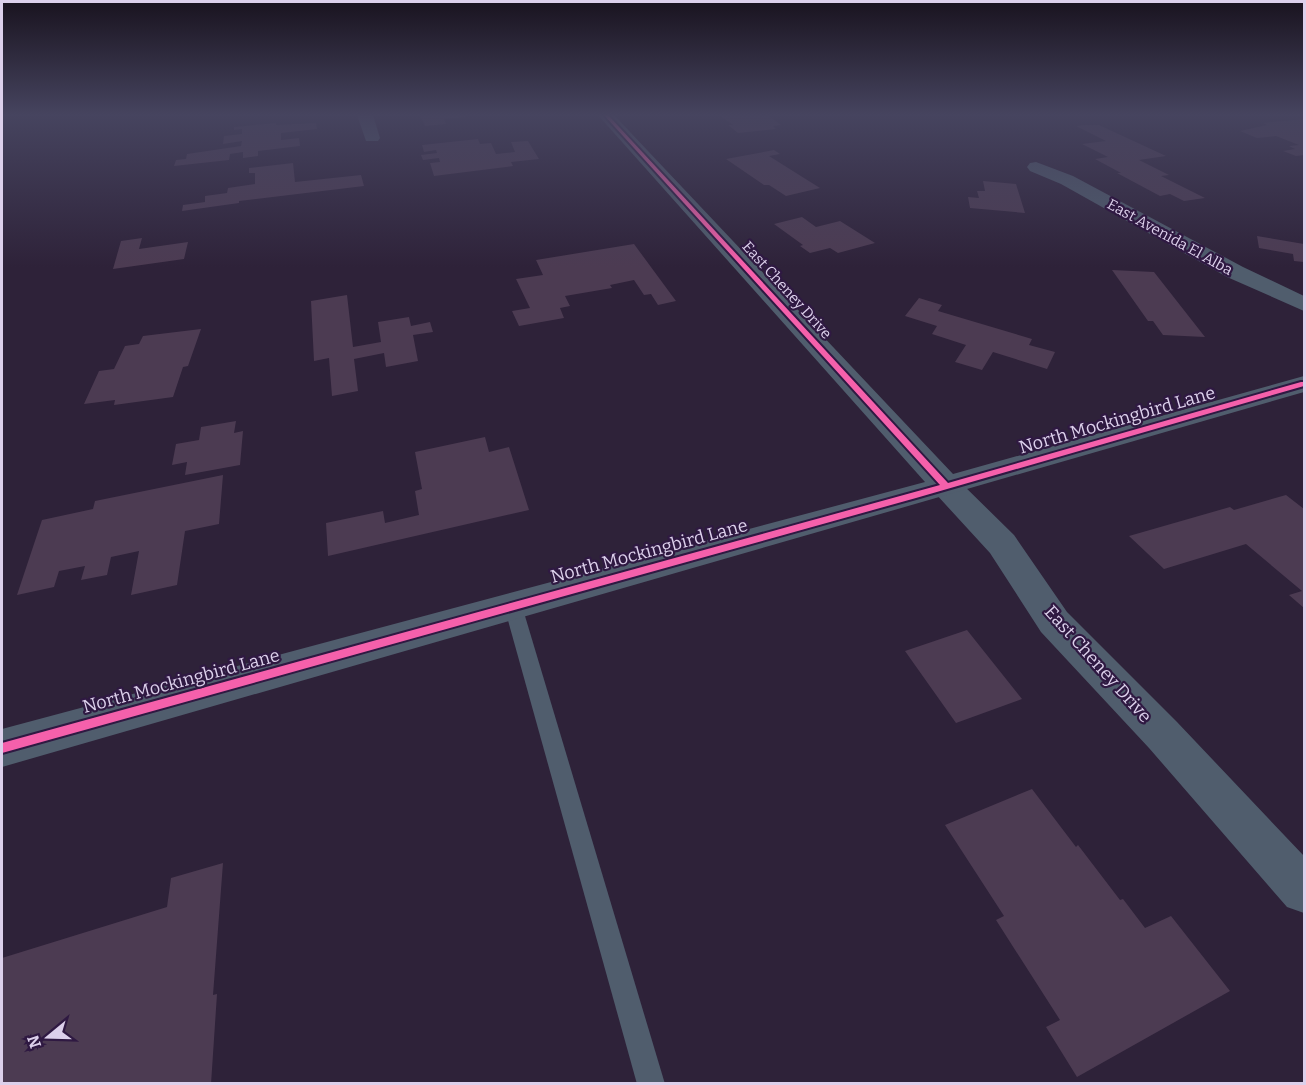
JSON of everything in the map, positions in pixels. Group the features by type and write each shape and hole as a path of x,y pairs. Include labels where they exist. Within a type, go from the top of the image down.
{"street":[{"name":"East Cheney Drive","path":"652,166 1002,544 1054,622 1163,735 1305,890"},
{"name":"East Avenida El Alba","path":"1036,167 1067,180 1235,273 1305,304"},
{"name":"North Mockingbird Lane","path":"2,748 1305,384"}],"lane":[{"path":"513,606 651,1083"}],"building":[{"path":"293,166 295,182 361,175 364,186 239,201 239,203 182,211 183,205 205,202 205,196 227,193 228,188 255,184 255,173 249,173 249,168"},
{"path":"431,166 513,166 434,176"},
{"path":"736,166 784,166 820,188 786,196 769,185 764,185"},
{"path":"1107,166 1150,166 1169,175 1161,176 1205,198 1184,201 1170,194 1160,196 1117,173 1121,173"},
{"path":"983,181 1016,184 1025,213 970,208 968,197 979,198 977,191 985,191"},
{"path":"802,217 816,227 840,221 875,243 838,253 830,248 810,253 800,246 803,245 774,224"},
{"path":"1257,236 1304,244 1304,262 1294,261 1293,254 1259,248"},
{"path":"142,238 139,249 188,242 184,259 113,269 121,241"},
{"path":"634,244 676,301 658,305 651,294 644,295 634,280 610,285 612,288 565,296 570,306 560,308 564,318 519,326 512,311 530,308 516,279 543,275 536,260"},
{"path":"1112,270 1154,272 1205,337 1163,335 1153,321 1148,321"},
{"path":"347,295 353,347 381,342 378,322 409,317 411,326 430,322 433,332 413,335 418,361 386,367 384,353 354,359 358,391 332,396 329,358 314,361 311,301"},
{"path":"919,298 942,305 938,311 1032,339 1029,345 1055,352 1047,369 993,352 982,370 955,362 966,345 932,334 937,326 905,316"},
{"path":"201,329 188,366 183,367 173,397 114,405 115,400 84,404 99,371 114,369 125,346 139,344 143,336"},
{"path":"236,421 234,433 243,431 240,465 185,475 187,462 172,465 176,444 199,440 201,427"},
{"path":"485,437 489,452 509,447 529,510 328,556 326,523 383,511 385,523 419,515 415,491 422,489 415,452"},
{"path":"223,475 219,524 185,531 177,585 131,595 139,551 111,557 107,575 81,580 85,566 59,571 54,587 17,595 42,520 93,509 95,501"},
{"path":"1286,495 1304,509 1304,608 1289,595 1302,591 1246,544 1164,569 1129,536 1230,507 1234,510"},
{"path":"967,630 1022,699 956,723 905,651"},
{"path":"1032,789 1076,847 1078,845 1120,900 1123,899 1145,928 1171,916 1230,991 1077,1077 1046,1027 1060,1020 996,920 1004,916 945,825"},
{"path":"223,863 213,995 217,994 211,1084 2,1084 2,958 167,907 171,878"}],"cycle path":[{"path":"652,166 946,486"},
{"path":"2,748 916,495 1304,384"}]}
